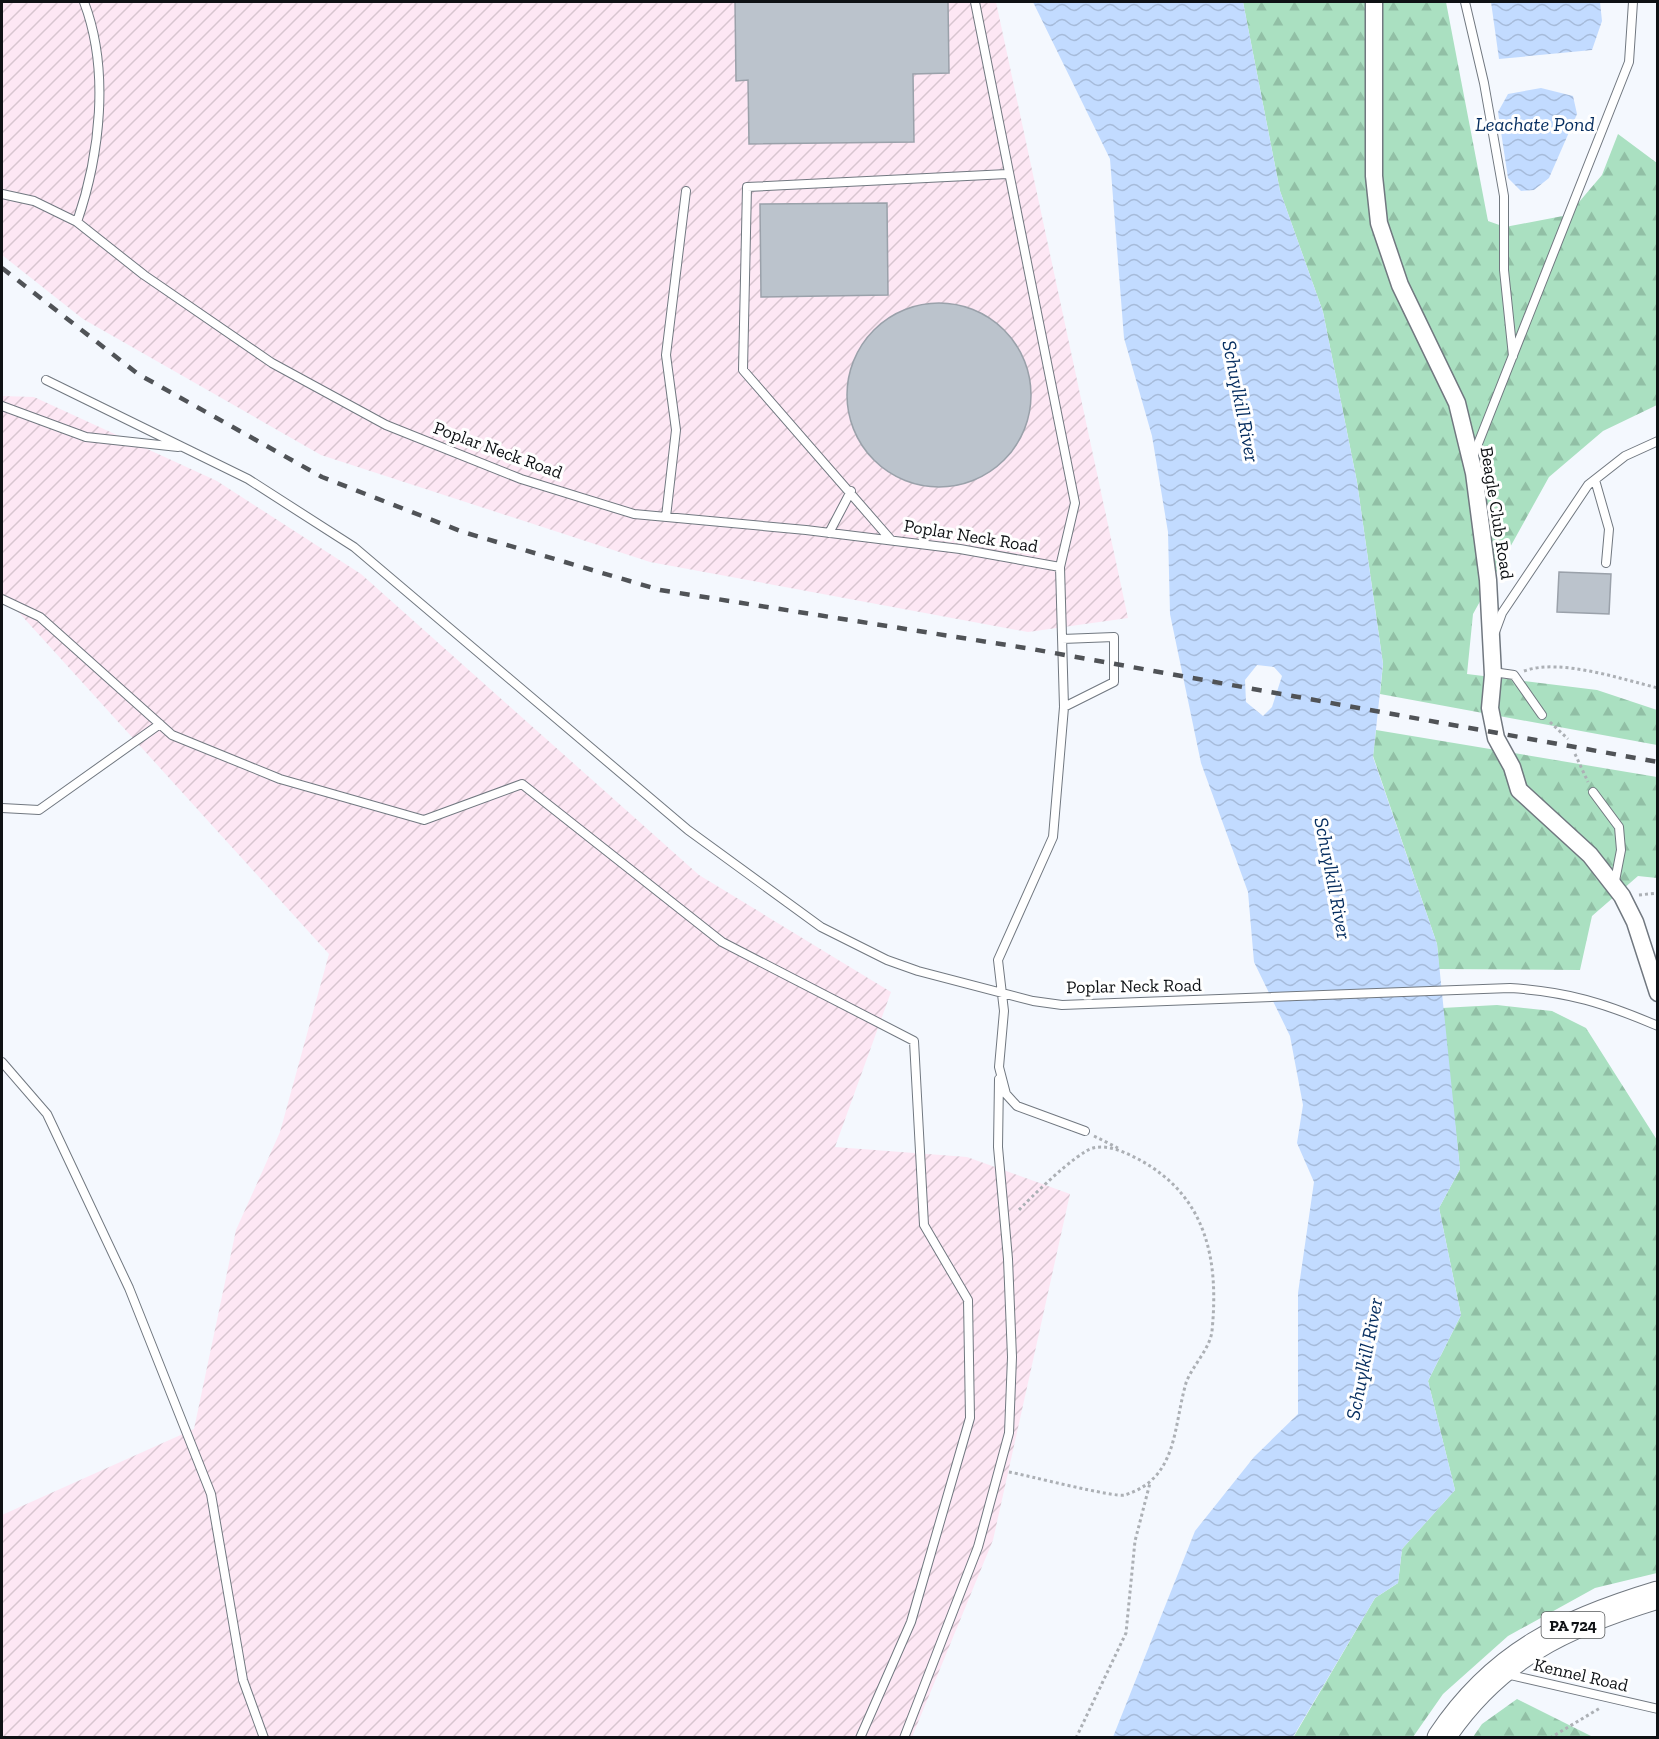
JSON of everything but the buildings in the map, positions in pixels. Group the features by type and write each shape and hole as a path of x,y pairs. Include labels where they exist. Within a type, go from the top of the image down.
{"main road":[{"name":"PA 724","path":"1441,1737 1464,1706 1496,1672 1532,1646 1562,1629 1658,1594"}],"street":[{"name":"Beagle Club Road","path":"1374,2 1374,176 1379,223 1400,285 1457,403 1471,462 1485,544 1493,672 1490,708 1496,738 1512,767 1519,790 1590,855 1614,886 1635,922 1658,993"}],"lane":[{"path":"975,2 1007,174 1075,503 1060,567"},
{"path":"1465,2 1484,83 1504,196 1504,270 1513,359"},
{"path":"1471,462 1629,62 1633,2"},
{"path":"77,222 88,191 99,83 93,30 86,5"},
{"path":"891,540 851,490 743,370 747,187 1007,174"},
{"path":"666,518 676,430 666,355 686,191"},
{"name":"Poplar Neck Road","path":"2,194 34,201 77,222 144,275 272,363 386,425 521,479 634,514 891,540 960,549 1060,567 1064,707 1053,837 998,960 1000,992 1052,1004 1095,1005 1510,988 1573,995 1618,1009 1658,1026"},
{"path":"46,380 188,448 269,491 354,547 591,745 688,830 797,910 847,941 888,960 918,971 1000,992 1004,1011 999,1067 998,1147 1012,1357 1009,1433 978,1547 904,1737"},
{"path":"2,406 86,436 188,448"},
{"path":"1491,640 1502,613 1555,532 1594,480 1625,456 1658,441"},
{"path":"1594,480 1609,529 1606,563"},
{"path":"829,533 851,490"},
{"path":"2,599 40,617 172,735 280,779 424,820 522,784 722,942 914,1041 924,1225 969,1300 970,1418 911,1622 860,1737"},
{"path":"1062,639 1114,637 1114,682 1064,707"},
{"path":"1493,672 1514,675 1542,715"},
{"path":"2,808 39,810 160,724"},
{"path":"1593,792 1618,827 1621,850 1614,886"},
{"path":"2,1062 47,1114 129,1287 207,1483 211,1494 243,1680 264,1737"},
{"path":"999,1067 1006,1094 1017,1106 1085,1131"},
{"name":"Kennel Road","path":"1496,1672 1658,1709"}],"path":[{"path":"1514,675 1536,667 1580,671 1658,688"},
{"path":"1542,715 1568,740"},
{"path":"1575,754 1593,792"},
{"path":"1076,1737 1126,1633 1135,1542 1150,1483 1170,1456 1187,1382 1212,1334 1215,1273 1197,1212 1161,1172 1085,1131"},
{"path":"1005,1225 1028,1200 1092,1148 1121,1150"},
{"path":"1000,1470 1122,1496 1150,1483"},
{"path":"1550,1737 1614,1699"}],"shaded area":[{"path":"2,2 996,2 1128,618 1028,632 650,562 321,455 83,319 2,255"},
{"path":"2,396 34,397 217,481 361,574 699,875 891,992 835,1147 967,1157 1070,1194 993,1540 912,1737 2,1737 2,1515 194,1429 236,1230 280,1132 329,954 2,594"}],"green space":[{"path":"1243,2 1446,2 1488,221 1505,227 1568,215 1602,175 1618,134 1657,163 1657,405 1603,431 1549,477 1473,614 1467,674 1597,690 1657,710 1657,745 1380,694 1383,664 1357,482 1323,312 1280,191"},
{"path":"1376,730 1657,777 1657,878 1638,876 1592,916 1580,970 1439,969 1437,944 1373,756"},
{"path":"1497,1005 1552,1011 1586,1028 1657,1140 1657,1573 1595,1588 1508,1636 1443,1694 1413,1737 1293,1738 1375,1598 1398,1583 1402,1549 1455,1490 1428,1381 1461,1315 1439,1208 1460,1169 1442,1008"},
{"path":"1517,1699 1593,1737 1473,1737 1482,1724"}],"water":[{"name":"Schuylkill River","path":"1033,2 1243,2 1280,191 1323,312 1357,482 1383,664 1373,757 1437,944 1460,1169 1439,1208 1461,1315 1428,1381 1455,1490 1402,1549 1398,1583 1375,1598 1293,1737 1113,1737 1195,1531 1254,1457 1298,1414 1298,1293 1314,1182 1297,1143 1303,1105 1290,1036 1254,962 1248,892 1201,763 1170,614 1168,532 1152,436 1124,338 1110,159","holes":["1257,665 1274,667 1282,676 1272,707 1263,716 1246,702 1245,680"]},
{"name":"Leachate Pond","path":"1491,2 1600,2 1602,21 1592,50 1499,59"},
{"name":"Leachate Pond","path":"1541,88 1573,96 1577,114 1549,178 1534,190 1521,191 1508,178 1498,112 1508,94"}],"railway":[{"path":"2,268 138,374 322,477 463,532 660,590 1032,649 1658,762"}]}
